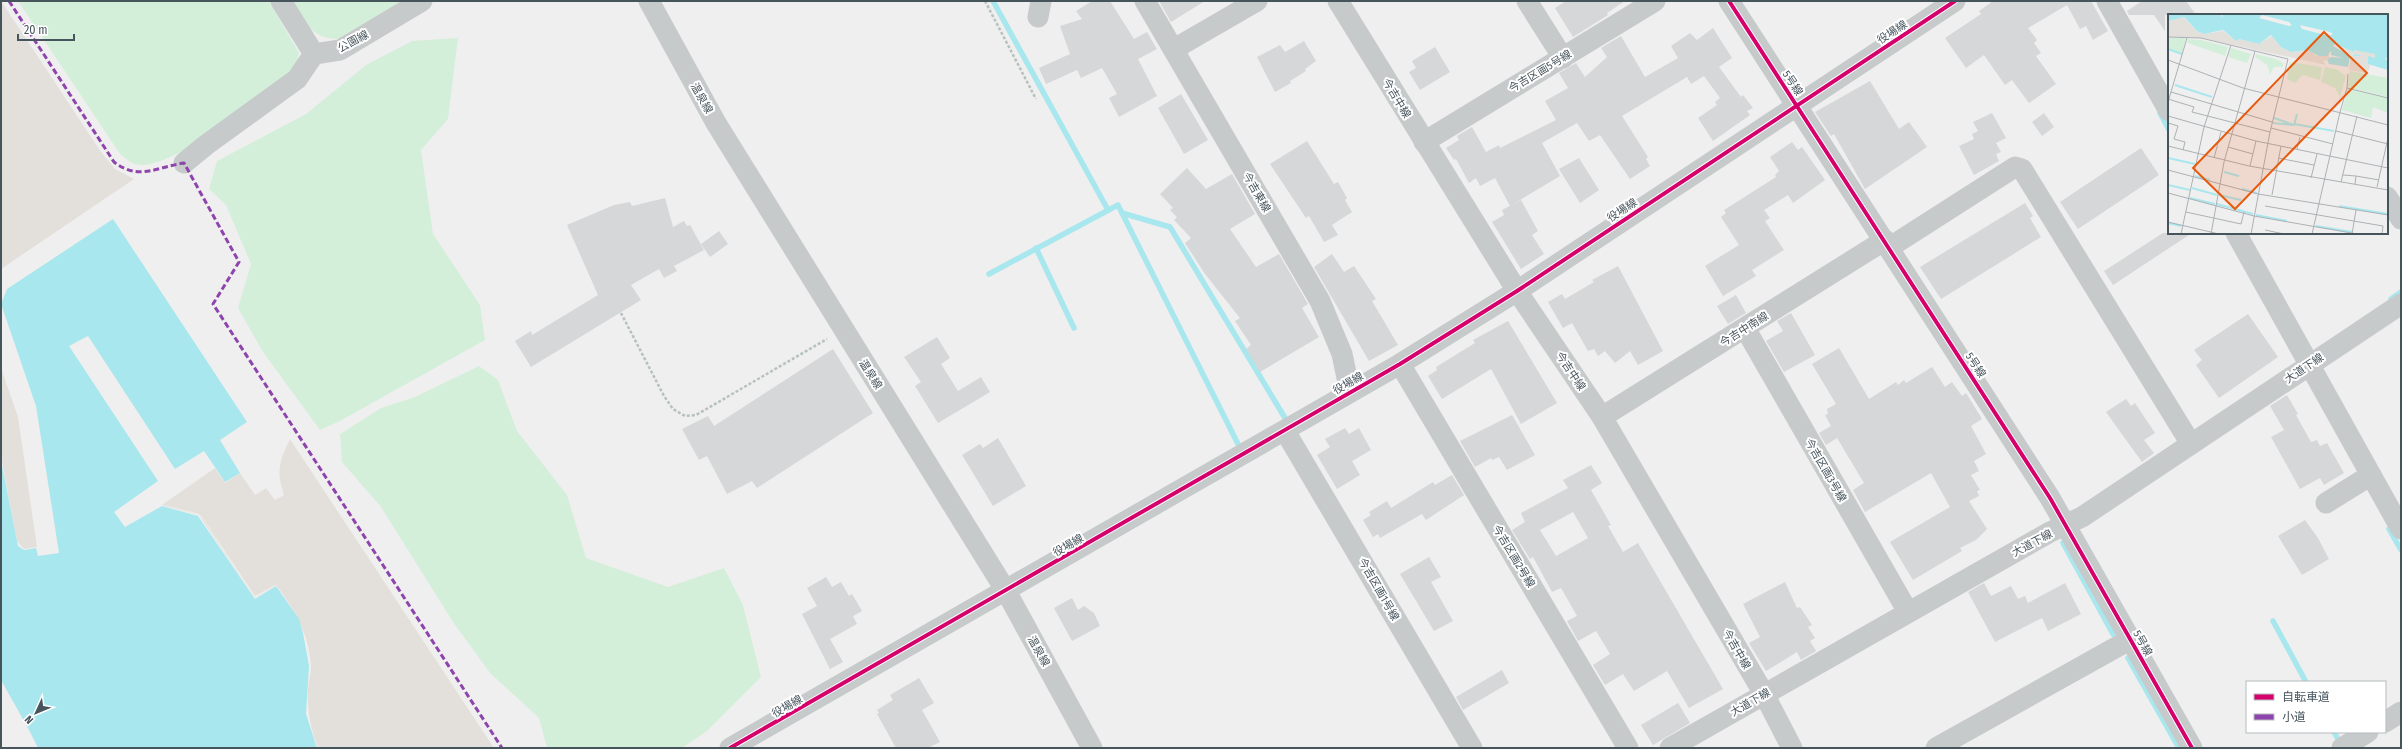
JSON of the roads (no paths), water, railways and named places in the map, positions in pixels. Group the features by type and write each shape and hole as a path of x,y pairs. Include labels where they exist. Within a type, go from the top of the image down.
{"street":[{"path":"184,163 206,145 297,79 314,54 281,1"},
{"name":"公園線","path":"314,54 340,50 422,1"},
{"name":"温泉線","path":"649,1 716,123 1006,591 1092,748"},
{"name":"今吉東線","path":"1145,1 1320,301 1342,354 1350,392"},
{"path":"1174,49 1257,1"},
{"name":"今吉中線","path":"1338,1 1517,290 1602,417 1764,694 1792,748"},
{"path":"1527,1 1562,58"},
{"name":"今吉区画5号線","path":"1424,142 1656,1"},
{"name":"5号線","path":"1729,1 1888,244 2067,525 2192,748"},
{"name":"役場線","path":"730,748 1400,364 1517,290 1955,1"},
{"path":"2107,1 2162,81 2168,107"},
{"name":"今吉中南線","path":"1602,417 1745,328 2015,167 2022,169 2191,444"},
{"path":"2388,199 2401,220"},
{"path":"2237,234 2401,529"},
{"name":"大道下線","path":"1670,748 2050,532 2082,517 2401,304"},
{"name":"今吉区画3号線","path":"1745,328 1908,612"},
{"name":"今吉区画2号線","path":"1400,364 1628,748"},
{"name":"今吉区画1号線","path":"1285,431 1472,748"},
{"path":"2326,503 2371,475"},
{"path":"1936,748 2131,639"},
{"path":"2386,721 2401,712"},
{"path":"2342,748 2366,733"}],"water":[{"path":"113,219 247,422 220,440 240,473 225,482 204,451 175,469 88,336 69,346 158,481 114,512 125,527 162,506 198,516 255,599 276,586 299,619 303,633 309,666 306,714 317,748 37,748 1,682 1,460 18,546 24,550 36,548 38,556 59,553 36,406 1,304 7,289"}],"waterway":[{"path":"993,1 1108,210"},
{"path":"2160,113 2168,128"},
{"path":"989,274 1118,205 1239,446"},
{"path":"1122,213 1170,227 1285,418"},
{"path":"1036,248 1074,328"},
{"path":"2391,299 2401,292"},
{"path":"2389,529 2401,550"},
{"path":"2063,543 2113,634"},
{"path":"2273,621 2305,681"},
{"path":"2128,658 2179,748"},
{"path":"2335,733 2339,741"}]}
